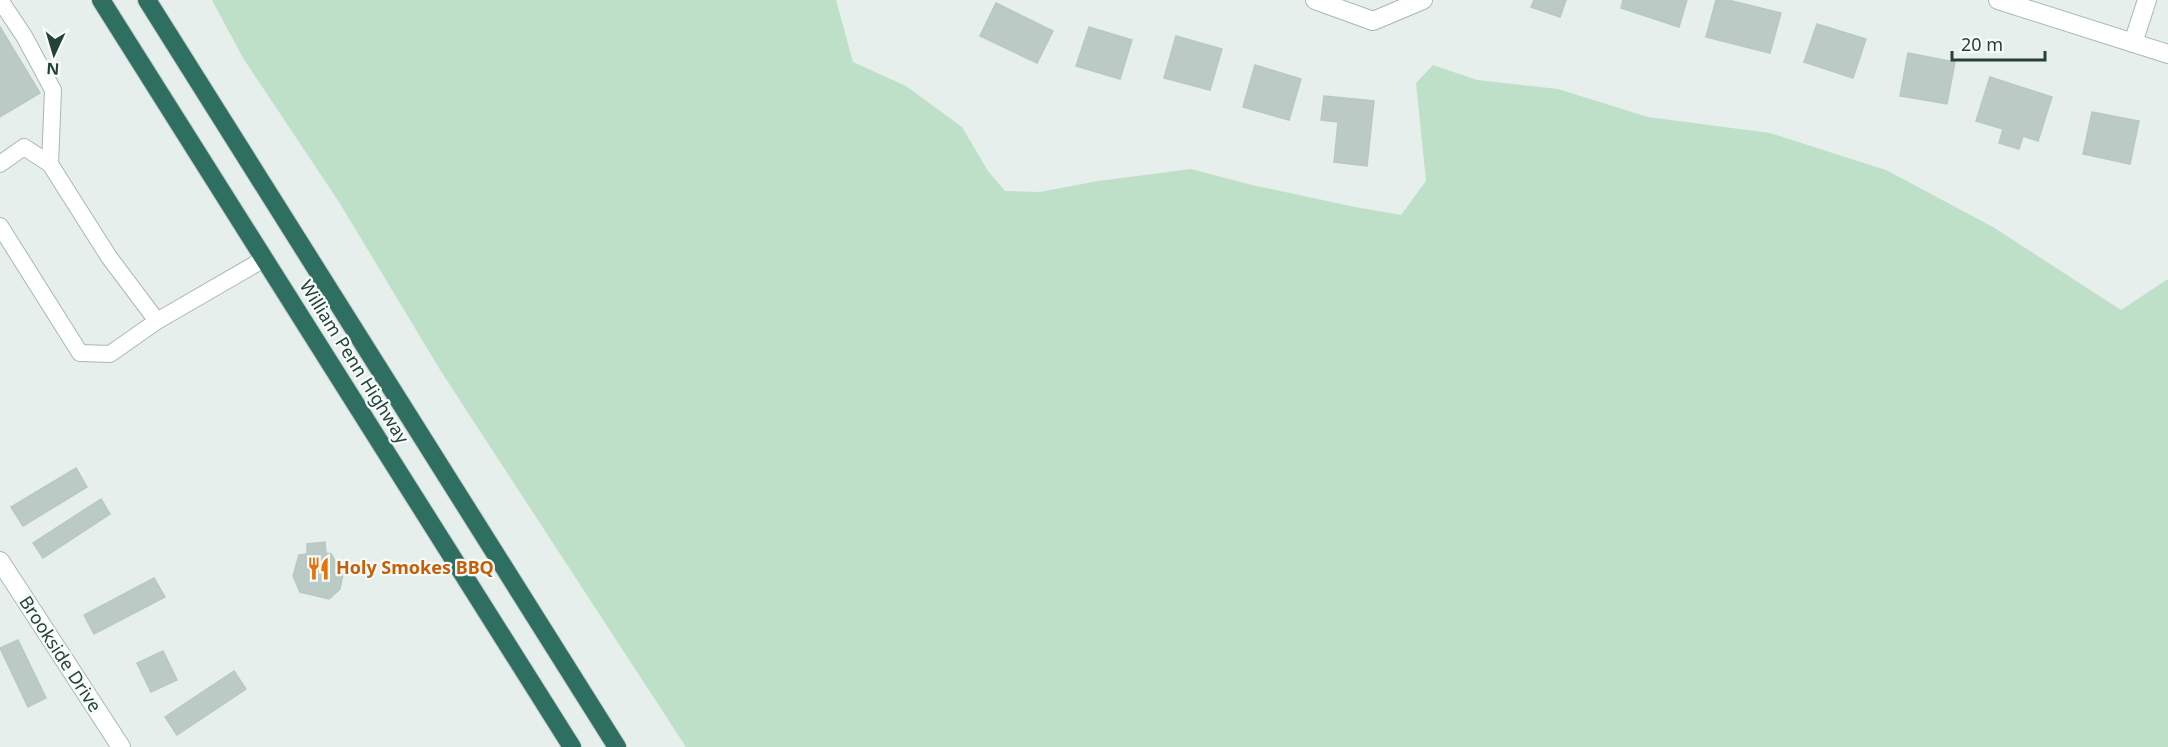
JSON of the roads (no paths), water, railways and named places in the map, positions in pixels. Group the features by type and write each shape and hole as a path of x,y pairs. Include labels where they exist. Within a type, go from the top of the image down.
{"highway":[{"name":"William Penn Highway","path":"101,0 572,747"},
{"name":"William Penn Highway","path":"147,0 617,747"}],"street":[{"path":"1315,0 1373,21 1423,0"},
{"path":"1998,0 2168,54"},
{"path":"2133,43 2147,0"},
{"name":"Brookside Drive","path":"0,561 121,747"}],"lane":[{"path":"0,0 24,36 53,90 50,164"},
{"path":"0,164 24,147 50,164 109,257 157,321"},
{"path":"0,226 80,353 110,354 157,321 264,259"}],"place":[{"name":"Holy Smokes BBQ","path":"318,568"}]}
